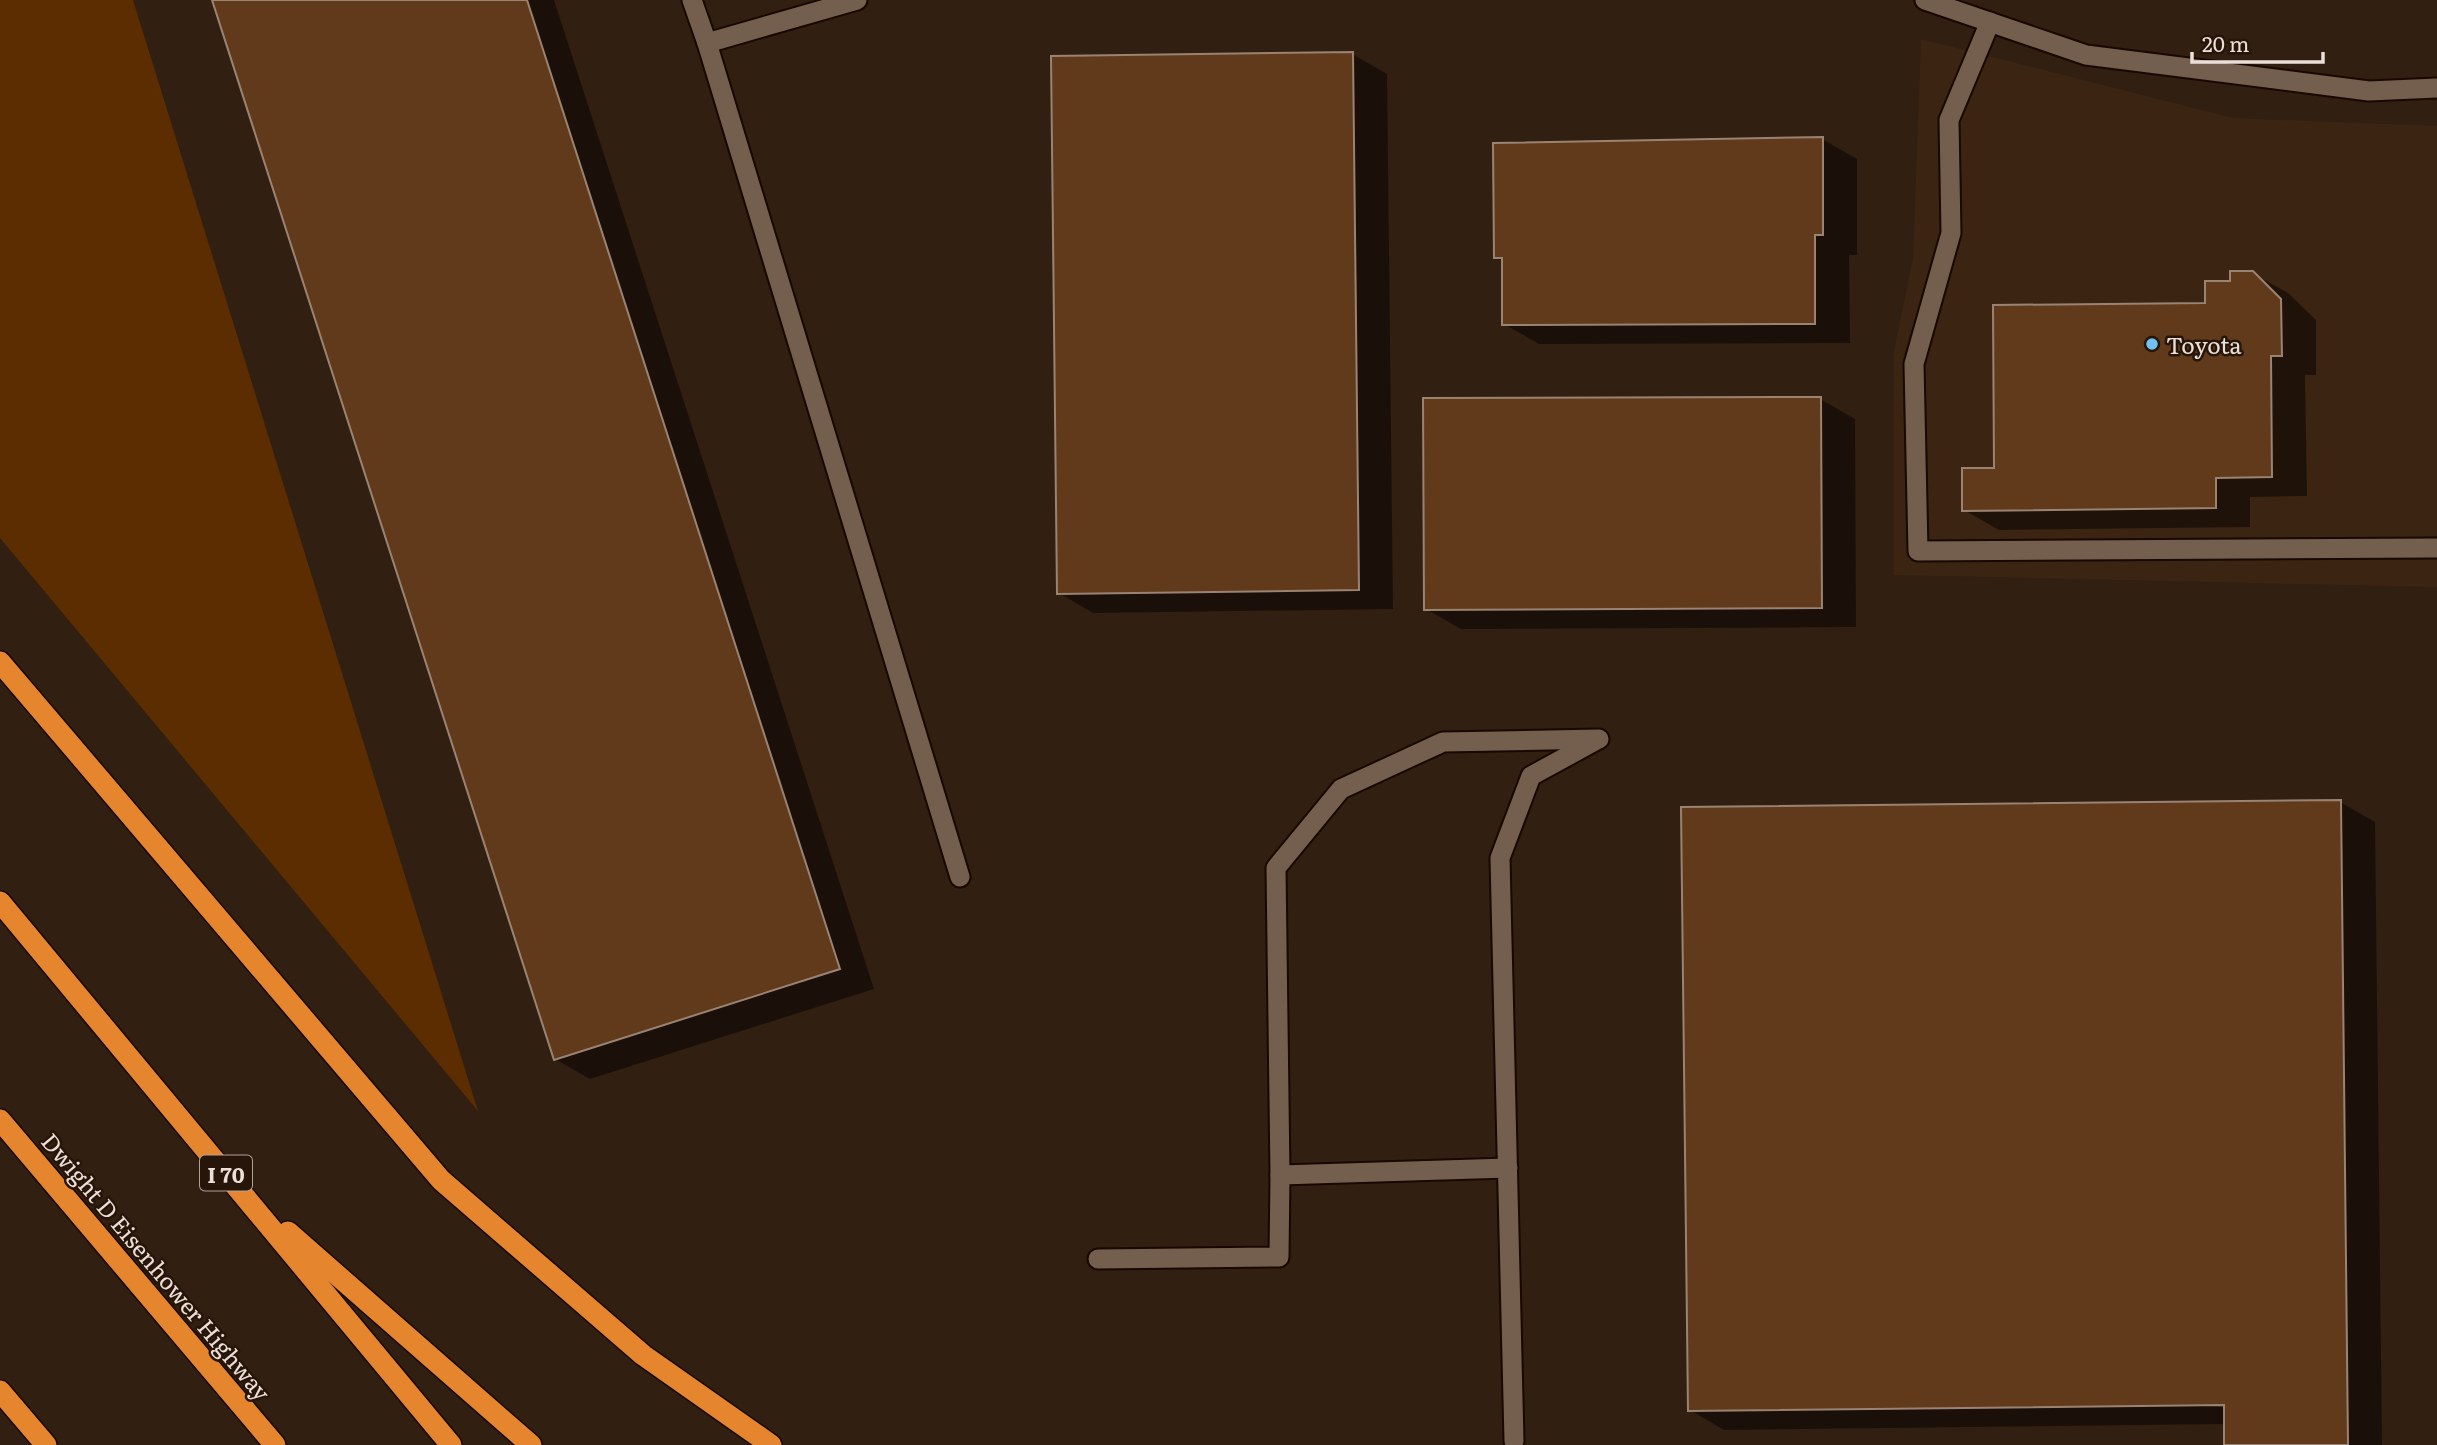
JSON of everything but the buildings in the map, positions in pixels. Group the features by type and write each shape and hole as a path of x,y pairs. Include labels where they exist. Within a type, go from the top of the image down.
{"highway":[{"path":"0,662 441,1180 643,1355 771,1445"},
{"name":"I 70","path":"0,902 451,1445"},
{"name":"Dwight D Eisenhower Highway","path":"0,1121 275,1445"},
{"path":"241,1190 531,1445"},
{"path":"0,1391 46,1445"}],"lane":[{"path":"692,0 960,877"},
{"path":"707,43 857,0"},
{"path":"1925,0 2086,55 2369,91 2437,88"},
{"path":"1990,22 1949,120 1951,233 1914,364 1918,551 2437,548"},
{"path":"1098,1259 1279,1256 1276,868 1341,789 1443,742 1599,739 1531,776 1500,858 1514,1441"},
{"path":"1280,1175 1508,1168"}],"shaded area":[{"path":"0,0 133,0 478,1111 0,538"},
{"path":"1921,39 2234,118 2437,126 2437,587 1894,575 1894,350 1913,259"}],"place":[{"name":"Toyota","path":"2152,344"}]}
